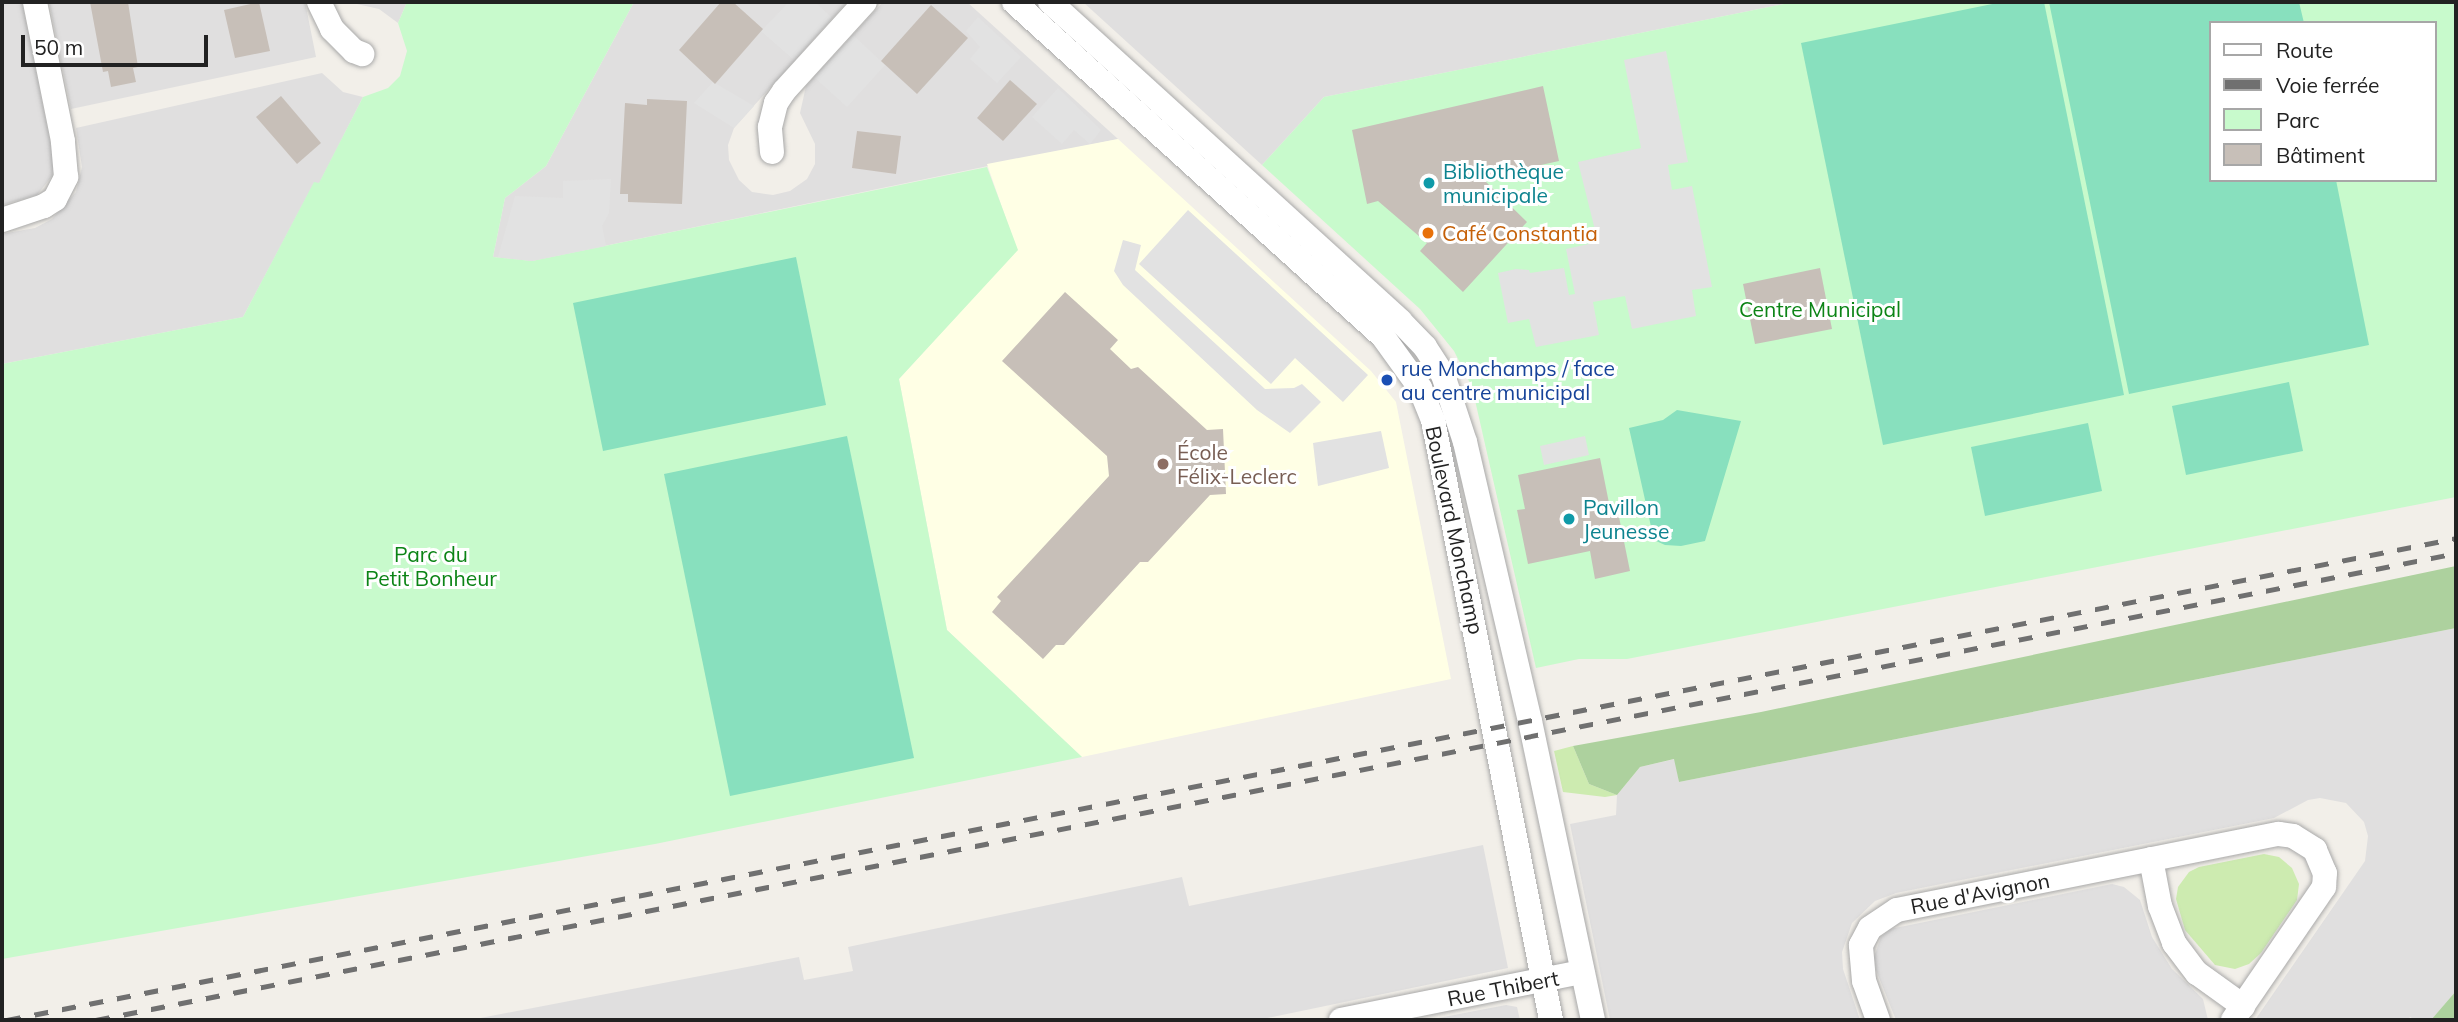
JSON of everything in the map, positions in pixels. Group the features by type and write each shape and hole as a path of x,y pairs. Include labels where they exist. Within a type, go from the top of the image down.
{"street":[{"path":"2,220 44,206 55,199 66,177 63,141 35,2"},
{"path":"319,2 332,29 354,51 362,54"},
{"path":"772,152 770,127 776,103 865,2"},
{"name":"Boulevard Monchamp","path":"1014,2 1384,338 1420,388 1433,420 1551,1020"},
{"name":"Boulevard Monchamp","path":"1050,2 1400,321 1425,347 1443,375 1465,442 1530,721 1593,1020"},
{"name":"Rue d'Avignon","path":"1878,1020 1864,981 1859,955 1870,928 1888,914 1905,908 2151,859 2279,834 2300,839 2315,850 2325,873 2323,887 2238,1013 2197,972 2174,943 2160,906 2151,859"},
{"name":"Rue Thibert","path":"1341,1020 1582,972"}],"shaded area":[{"path":"2,2 22,2 54,161 52,176 37,195 2,205"},
{"path":"49,2 305,2 316,57 71,109"},
{"path":"348,2 407,2 398,23 379,9"},
{"path":"634,2 847,2 734,128 728,145 729,160 739,180 752,192 773,195 790,191 807,179 815,164 815,144 800,113 806,86 883,2 967,2 1118,139 532,261 493,257 505,198 546,166"},
{"path":"789,2 815,2 832,18 794,60 761,31"},
{"path":"1083,2 1794,2 1324,97 1262,165"},
{"path":"978,17 1021,57 997,83 970,59 980,47 966,31"},
{"path":"853,35 885,65 847,107 814,77"},
{"path":"1666,51 1688,162 1668,165 1672,190 1692,186 1712,287 1692,290 1696,316 1632,329 1625,296 1593,302 1599,335 1536,347 1529,319 1508,323 1498,273 1516,269 1529,270 1530,273 1564,268 1569,295 1575,294 1566,249 1598,242 1578,162 1641,148 1624,60"},
{"path":"322,73 343,92 363,97 319,184 314,183 243,317 2,364 2,234 35,228 52,219 76,192 82,167 76,128"},
{"path":"713,82 754,106 734,128 694,103"},
{"path":"1058,88 1101,130 1090,144 1074,130 1062,144 1032,117"},
{"name":"École Félix-Leclerc","path":"1118,139 1371,371 1396,402 1451,679 1082,757 947,630 899,379 1017,250 987,164"},
{"path":"611,179 609,213 602,226 606,246 532,261 498,257 515,196 563,198 563,181"},
{"path":"1188,210 1368,375 1343,402 1295,358 1271,384 1139,264"},
{"path":"1123,240 1141,245 1135,270 1265,389 1294,388 1302,384 1321,402 1290,433 1257,410 1123,285 1114,271"},
{"path":"1381,431 1389,468 1318,486 1313,443"},
{"path":"1585,436 1589,455 1544,465 1540,446"},
{"path":"2456,628 2456,991 2431,1020 2416,1020 2410,1017 2408,1020 2255,1020 2365,861 2368,836 2364,822 2346,803 2320,798 2308,800 2274,818 1896,893 1875,901 1852,923 1842,952 1843,969 1860,1020 1610,1020 1570,824 1616,815 1617,795 1640,767 1675,759 1679,782"},
{"path":"1483,845 1508,968 1258,1020 470,1020 799,957 804,980 853,971 848,947 1182,877 1189,906"},
{"path":"2112,884 2124,887 2140,900 2152,937 2172,969 2203,999 2208,1020 1896,1020 1876,970 1874,957 1881,937 1890,929"},
{"path":"1506,1005 1517,1007 1520,1020 1428,1020"}],"green space":[{"name":"Parc du Petit Bonheur","path":"407,2 634,2 546,166 505,198 493,257 532,261 987,167 1018,250 899,379 947,630 1082,757 655,844 2,959 2,364 243,317 314,182 319,183 363,97 388,88 400,76 407,51 398,23"},
{"name":"Centre Municipal","path":"1794,2 2456,2 2456,497 1627,659 1579,659 1536,668 1472,387 1454,351 1420,309 1262,165 1324,97"},
{"path":"2002,2 2044,2 2124,395 1883,445 1801,43"},
{"path":"2049,2 2299,2 2304,21 2210,21 2210,182 2336,182 2369,345 2129,394"},
{"path":"796,257 826,405 603,451 573,303"},
{"path":"2289,382 2303,451 2186,475 2172,406"},
{"path":"1677,410 1741,421 1705,541 1681,546 1665,545 1654,540 1629,428 1663,420"},
{"path":"2088,423 2102,491 1985,516 1971,447"},
{"path":"847,436 914,758 730,796 664,474"},
{"path":"2456,566 2456,628 1679,782 1674,759 1640,767 1617,795 1589,784 1573,746 1761,712"},
{"path":"1573,746 1589,784 1617,795 1605,797 1563,792 1554,751"},
{"path":"2264,854 2279,857 2292,868 2299,884 2297,900 2261,953 2249,964 2235,969 2215,965 2185,930 2176,899 2178,887 2189,872 2199,867"},
{"path":"2456,991 2456,1020 2431,1020"}],"building":[{"path":"90,2 128,2 138,67 133,68 136,82 111,87 108,71 103,72"},
{"path":"259,2 270,51 235,58 224,10"},
{"path":"721,2 733,2 763,29 715,84 679,50"},
{"path":"931,5 968,38 917,94 881,61"},
{"path":"1010,80 1037,104 1003,141 977,118"},
{"name":"Bibliothèque municipale","path":"1543,86 1559,161 1482,178 1527,222 1463,292 1420,251 1427,243 1378,201 1367,204 1352,130"},
{"path":"281,96 321,143 297,164 256,117"},
{"path":"647,99 687,101 682,204 628,202 628,194 620,194 625,103 647,105"},
{"path":"857,131 901,136 896,174 852,168"},
{"path":"1820,268 1832,329 1755,344 1743,284"},
{"path":"1065,292 1118,340 1110,349 1131,369 1138,367 1207,430 1223,429 1226,494 1210,495 1148,562 1140,562 1064,645 1056,645 1043,659 992,612 1001,601 997,597 1109,476 1107,456 1002,361"},
{"name":"Pavillon Jeunesse","path":"1600,458 1611,513 1618,512 1630,571 1595,579 1590,551 1528,564 1517,510 1525,509 1518,475"}],"railway":[{"path":"7,1020 2456,538"},
{"path":"96,1020 2456,553"}],"place":[{"name":"Bibliothèque municipale","path":"1429,183"},
{"name":"Café Constantia","path":"1428,233"},
{"name":"rue Monchamps / face au centre municipal","path":"1387,380"},
{"name":"École Félix-Leclerc","path":"1163,464"},
{"name":"Pavillon Jeunesse","path":"1569,519"}]}
